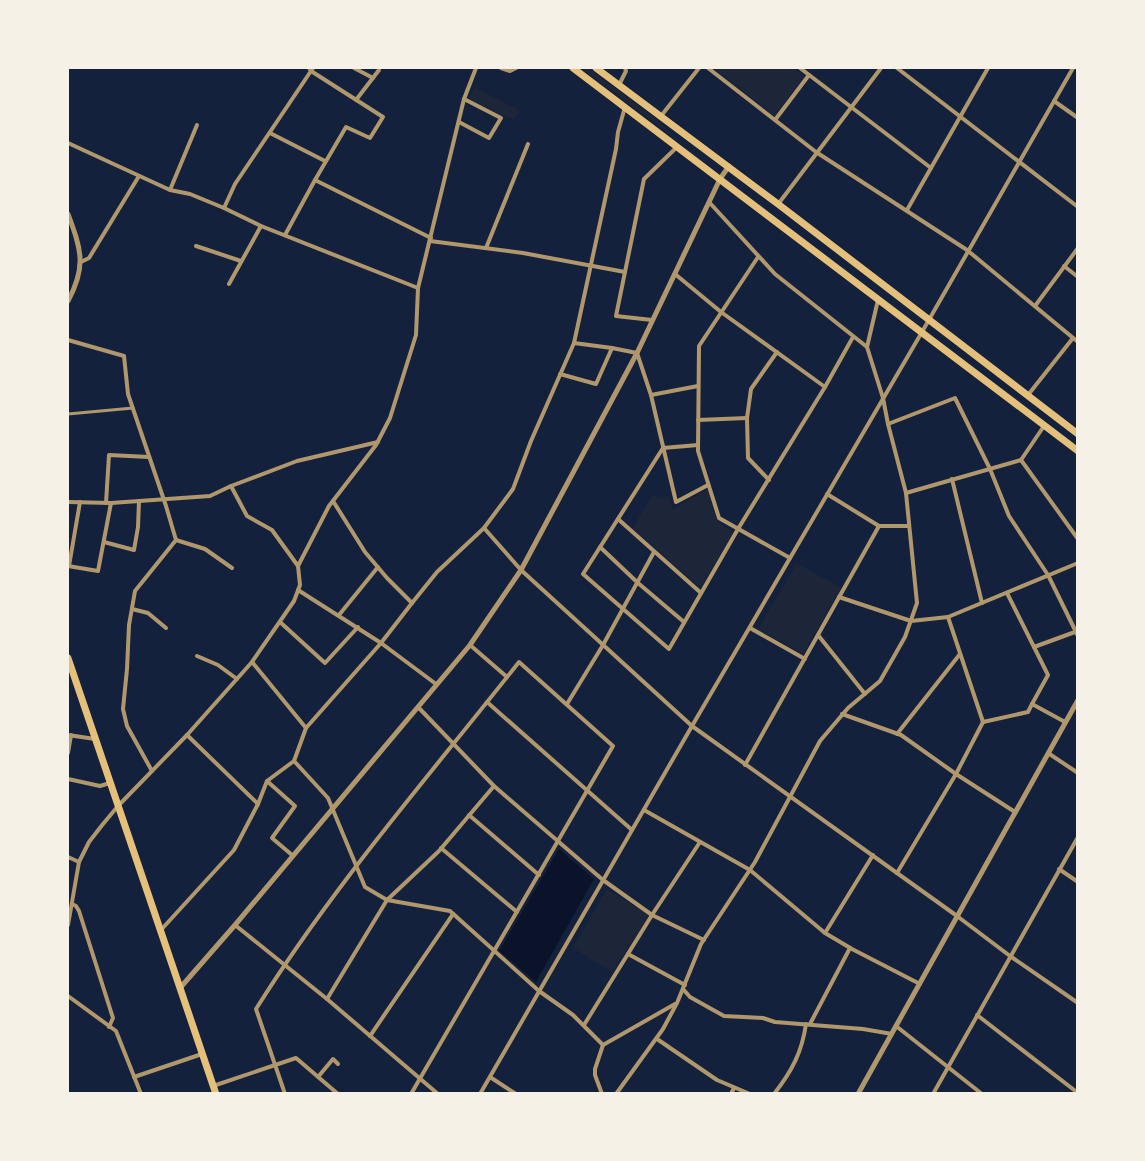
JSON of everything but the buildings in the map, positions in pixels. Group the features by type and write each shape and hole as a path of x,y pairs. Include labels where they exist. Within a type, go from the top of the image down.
{"highway":[{"path":"573,68 1077,451"},
{"path":"596,68 729,166 1077,434"},
{"path":"68,658 214,1090"}],"street":[{"path":"354,68 372,78"},
{"path":"298,566 328,506 378,442 390,418 416,335 418,288 464,99 476,68"},
{"path":"501,68 510,71 516,68"},
{"path":"619,85 626,71 625,68"},
{"path":"662,116 699,68"},
{"path":"708,68 816,152 968,250 1077,342"},
{"path":"800,68 931,168"},
{"path":"778,204 881,68"},
{"path":"897,68 1077,207"},
{"path":"907,210 988,68"},
{"path":"480,1094 1073,68"},
{"path":"224,208 235,184 311,69 383,117 369,138 346,127 285,235"},
{"path":"356,100 379,70"},
{"path":"775,120 809,75"},
{"path":"459,122 489,138 501,118 464,99"},
{"path":"1054,101 1077,118"},
{"path":"160,932 234,850 258,804 267,781 294,760 306,728 381,643 436,572 484,528 513,489 574,344 625,107"},
{"path":"170,190 197,125"},
{"path":"270,133 325,162"},
{"path":"68,143 170,190 190,194 261,226 418,288"},
{"path":"486,248 528,144"},
{"path":"652,320 616,316 644,179 677,147"},
{"path":"180,988 470,645 521,570 637,353 720,179 729,166"},
{"path":"81,262 89,258 139,176"},
{"path":"315,180 430,240 523,253 625,272"},
{"path":"709,202 774,274 867,347"},
{"path":"68,217 78,240 81,262 76,285 68,301"},
{"path":"229,284 261,226"},
{"path":"196,246 242,261"},
{"path":"1035,306 1077,248"},
{"path":"758,256 699,346 698,451 719,518 790,558"},
{"path":"1064,266 1077,277"},
{"path":"675,273 722,312 825,387"},
{"path":"616,1094 657,1039 677,1004 704,940 750,870 820,741 843,714 880,681 905,637 917,603 906,493 883,398 867,347 878,300"},
{"path":"663,448 583,574 669,649 853,337"},
{"path":"1028,395 1073,338"},
{"path":"68,340 124,356 128,394 176,540"},
{"path":"574,344 637,353"},
{"path":"560,374 596,384 612,348"},
{"path":"769,480 748,458 747,418 750,389 777,352"},
{"path":"637,353 651,395 676,502 708,485"},
{"path":"651,395 698,386"},
{"path":"888,424 955,398 990,469 1009,516 1048,575 1076,634 1034,647"},
{"path":"68,414 133,408"},
{"path":"698,420 747,418"},
{"path":"906,493 1021,460 1044,426"},
{"path":"68,502 109,503 210,496 297,461 378,442"},
{"path":"663,448 698,445"},
{"path":"80,502 68,566 98,571 109,503 109,455 149,457"},
{"path":"1021,460 1077,539"},
{"path":"952,479 982,603"},
{"path":"68,925 79,862 89,842 118,806 187,735 252,662 294,602 300,585 298,566 272,530 247,516 231,486"},
{"path":"827,494 879,526 909,526"},
{"path":"104,542 134,550 139,501"},
{"path":"333,501 365,552 412,603"},
{"path":"618,519 701,593"},
{"path":"745,765 879,526"},
{"path":"484,528 521,570 692,726 1077,1003"},
{"path":"176,540 205,549 232,568"},
{"path":"152,771 127,726 123,709 129,625 135,591 176,540"},
{"path":"600,547 684,622"},
{"path":"567,704 603,645 654,552"},
{"path":"839,597 911,621 948,617 1077,563"},
{"path":"339,615 378,567"},
{"path":"298,590 358,627 436,684"},
{"path":"983,722 1028,712 1048,675 1007,592"},
{"path":"132,609 148,613 166,628"},
{"path":"897,873 956,774 983,722 948,617"},
{"path":"280,622 325,663 358,627"},
{"path":"750,628 805,659"},
{"path":"818,635 865,694"},
{"path":"470,645 507,677"},
{"path":"897,734 960,654"},
{"path":"197,656 218,665 237,679"},
{"path":"252,662 306,728"},
{"path":"285,1094 256,1009 284,964 357,866 519,662 613,746 411,1094"},
{"path":"858,1094 1077,700"},
{"path":"487,702 632,831"},
{"path":"1032,704 1065,722"},
{"path":"418,706 494,786 603,880 652,915 704,940"},
{"path":"843,714 897,734 1015,812"},
{"path":"68,753 69,735 95,740"},
{"path":"187,735 258,804"},
{"path":"1048,753 1077,773"},
{"path":"294,760 328,798 365,887 387,900 450,911 539,991 584,1025 603,1045"},
{"path":"68,779 100,786 110,783"},
{"path":"267,781 295,806 272,838 292,855"},
{"path":"327,999 387,900 441,848 494,786"},
{"path":"644,810 750,870 825,933 920,984"},
{"path":"469,815 539,875"},
{"path":"933,1094 1077,837"},
{"path":"584,1025 700,842"},
{"path":"441,848 517,912"},
{"path":"825,933 873,855"},
{"path":"68,857 79,862"},
{"path":"1059,869 1077,882"},
{"path":"72,904 79,911 113,1018 109,1027"},
{"path":"370,1036 453,914"},
{"path":"235,925 327,999 438,1094"},
{"path":"774,1094 790,1072 798,1056 808,1024 850,948"},
{"path":"628,954 684,987 690,996 724,1016 763,1018 775,1022 863,1029 892,1034"},
{"path":"68,996 116,1031 141,1094"},
{"path":"603,1094 595,1070 603,1045 677,1004"},
{"path":"977,1015 1077,1093"},
{"path":"896,1026 982,1094"},
{"path":"657,1039 703,1071 750,1094"},
{"path":"134,1077 202,1054"},
{"path":"214,1090 296,1058 338,1094"},
{"path":"318,1077 333,1059 338,1064"},
{"path":"490,1077 516,1094"},
{"path":"731,1094 734,1088"}],"shaded area":[{"path":"581,68 588,68 653,117 679,141"},
{"path":"714,68 793,68 804,76 775,116"},
{"path":"475,87 520,111 514,120 468,99"},
{"path":"707,490 710,492 716,519 730,530 732,535 701,586 698,586 633,528 654,493 656,499 669,496 673,509"},
{"path":"797,563 841,588 803,654 758,629"},
{"path":"559,849 594,879 536,982 499,951"},
{"path":"607,889 647,914 648,917 612,972 573,948"}]}
